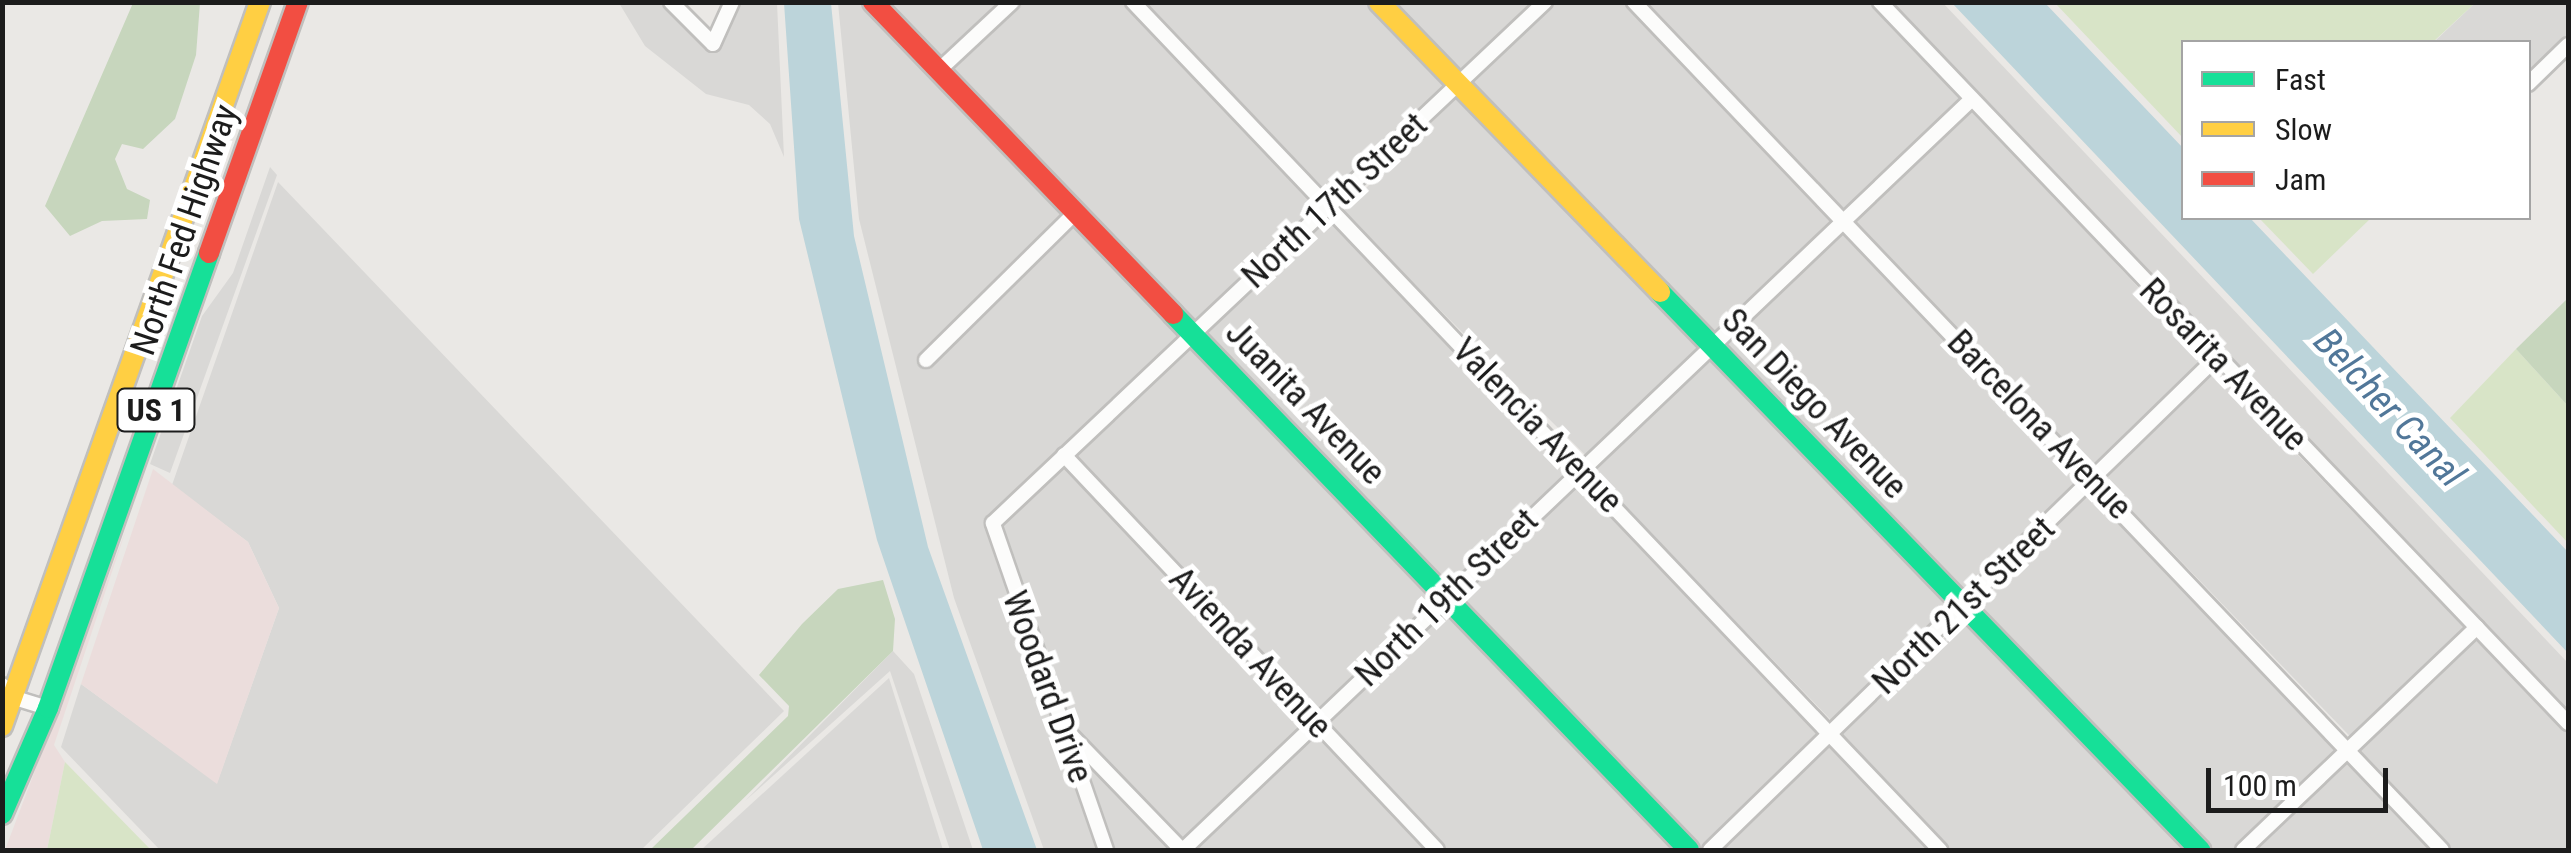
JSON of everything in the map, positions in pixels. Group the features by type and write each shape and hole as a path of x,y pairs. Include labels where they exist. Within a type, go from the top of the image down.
{"street":[{"name":"North Fed Highway","path":"2,726 9,692 183,226 260,2"},
{"name":"North Fed Highway","path":"2,814 48,708 200,290 298,2"},
{"path":"672,2 713,44 732,2"},
{"name":"Juanita Avenue","path":"874,2 1689,850"},
{"path":"938,70 1012,2"},
{"name":"Valencia Avenue","path":"1133,2 1940,850"},
{"name":"San Diego Avenue","path":"1379,2 2200,850"},
{"name":"North 17th Street","path":"993,523 1545,2"},
{"name":"Barcelona Avenue","path":"1634,2 2442,850"},
{"name":"Rosarita Avenue","path":"1880,2 2216,359 2568,723"},
{"path":"2531,81 2568,45"},
{"name":"North 19th Street","path":"1183,850 1972,98"},
{"path":"926,360 1075,213"},
{"path":"183,226 182,265 200,290"},
{"name":"North 21st Street","path":"1710,850 1966,608 2216,359"},
{"name":"Avienda Avenue","path":"1064,455 1438,850"},
{"name":"Woodard Drive","path":"993,523 1106,850"},
{"path":"2243,850 2477,628"},
{"path":"9,692 48,708"},
{"path":"1062,726 1183,850"}],"shaded area":[{"path":"619,3 661,3 709,49 719,46 739,3 777,3 784,157 770,124 749,105 706,94 645,46"},
{"path":"838,3 864,3 1065,214 918,360 926,369 1074,223 1182,333 984,523 1098,850 1044,850 954,598 859,219"},
{"path":"883,3 1002,3 939,61"},
{"path":"1021,3 1123,3 1319,208 1192,323 948,70"},
{"path":"1143,3 1370,3 1449,87 1329,198"},
{"path":"1389,3 1536,3 1459,78"},
{"path":"1554,3 1624,3 1833,220 1715,338 1468,87"},
{"path":"1644,3 1870,3 1962,99 1843,210"},
{"path":"1890,3 1943,3 2568,663 2568,713"},
{"path":"2475,3 2568,3 2568,36 2531,74 2531,40 2436,40"},
{"path":"1458,96 1707,345 1591,461 1342,212"},
{"path":"1971,108 2206,360 2087,471 1852,219"},
{"path":"270,167 277,175 170,473 150,464 202,316 233,273"},
{"path":"278,182 784,711 641,850 160,850 61,747 81,684 217,783 279,608 248,542 172,485"},
{"path":"1327,217 1571,469 1448,588 1204,336"},
{"path":"1842,229 2084,479 1964,595 1722,345"},
{"path":"1190,342 1437,598 1320,711 1073,455"},
{"path":"1713,356 1957,608 1836,725 1592,473"},
{"path":"2215,369 2466,629 2352,738 2101,479"},
{"path":"1063,465 1306,723 1184,842 1068,722 1000,525"},
{"path":"153,469 248,542 279,608 217,784 81,684"},
{"path":"1579,479 1820,738 1700,850 1693,850 1455,595"},
{"path":"2091,489 2339,749 2234,850 2210,850 1975,608"},
{"path":"127,527 54,745 65,762 47,850 5,850"},
{"path":"1447,607 1680,850 1447,850 1325,722"},
{"path":"1965,618 2190,850 1950,850 1840,736"},
{"path":"2476,637 2568,734 2568,850 2451,850 2357,749"},
{"path":"893,651 914,674 973,850 950,850 890,671 745,801"},
{"path":"889,678 943,850 701,850"},
{"path":"1314,732 1428,850 1193,850"},
{"path":"1830,746 1930,850 1719,850"},
{"path":"1079,754 1173,850 1113,850"},
{"path":"2347,759 2432,850 2252,850"}],"green space":[{"path":"133,3 200,3 196,55 175,119 143,149 122,144 115,159 127,189 150,200 147,219 102,221 70,236 45,206"},
{"path":"2055,3 2475,3 2435,40 2181,40 2181,136"},
{"path":"2261,220 2369,220 2313,274"},
{"path":"2568,298 2568,406 2516,349"},
{"path":"2516,349 2568,406 2568,543 2450,418"},
{"path":"883,580 895,619 893,651 691,850 650,850 788,716 789,706 759,675 802,624 838,589"},
{"path":"65,762 151,850 47,850"}],"water":[{"path":"784,3 831,3 854,236 928,547 1037,850 983,850 877,540 799,219"},
{"name":"Belcher Canal","path":"1952,3 2045,3 2181,146 2181,220 2252,220 2568,552 2568,653"}],"traffic: fast":[{"path":"2,814 48,708 209,253"},
{"path":"1660,292 2200,850"},
{"path":"1173,314 1689,850"}],"traffic: slow":[{"path":"2,726 260,2"},
{"path":"1379,2 1660,292"}],"traffic: jam":[{"path":"209,253 298,2"},
{"path":"873,2 1173,314"}]}
